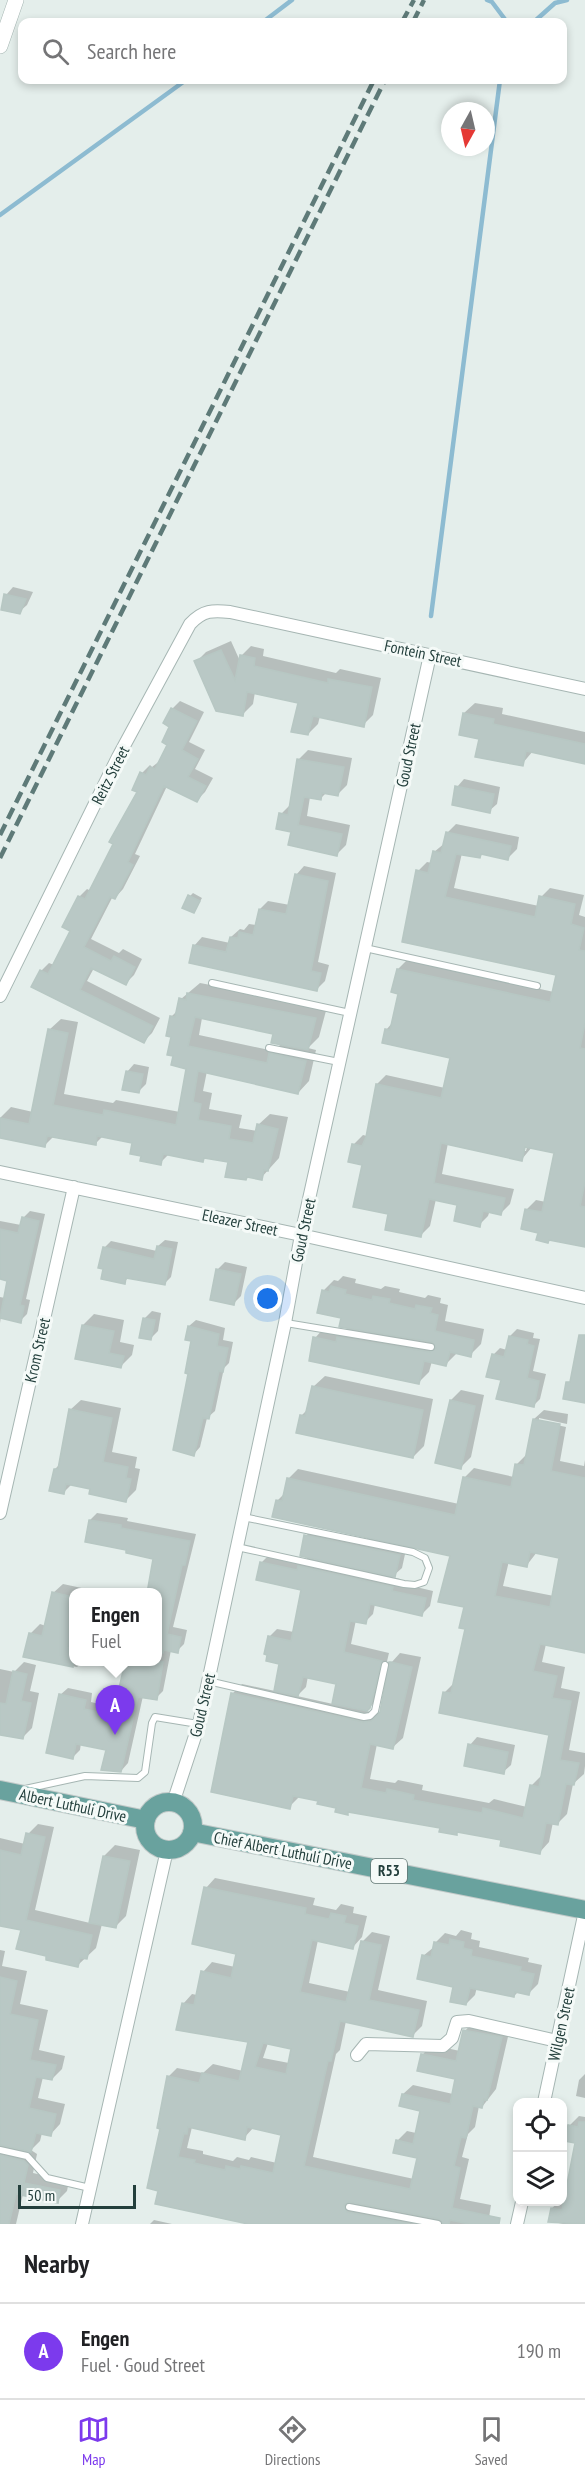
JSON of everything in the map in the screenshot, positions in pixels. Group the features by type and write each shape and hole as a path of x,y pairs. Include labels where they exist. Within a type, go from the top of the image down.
{"main road":[{"name":"Albert Luthuli Drive","path":"6,1791 146,1820"},
{"name":"Albert Luthuli Drive","path":"167,1850 159,1848 147,1836 146,1820 155,1807 163,1803 173,1803"},
{"path":"167,1850 183,1845 192,1832 190,1816 186,1809 173,1803"},
{"name":"Chief Albert Luthuli Drive","path":"192,1832 585,1911"}],"street":[{"path":"0,46 15,0"},
{"name":"Reitz Street","path":"0,996 118,757 190,624 199,614 211,610 261,618"},
{"name":"Fontein Street","path":"261,618 585,689"},
{"name":"Goud Street","path":"173,1803 199,1724 285,1323 301,1235 430,655"},
{"name":"Eleazer Street","path":"0,1172 585,1298"},
{"name":"Krom Street","path":"0,1513 74,1187"},
{"path":"82,2224 167,1850"},
{"name":"Wilgen Street","path":"545,2098 585,1911"},
{"path":"357,2055 366,2044 443,2046 452,2038 457,2022 469,2021 557,2042"},
{"path":"517,2224 521,2206"}],"lane":[{"path":"365,948 537,986"},
{"path":"212,983 351,1013"},
{"path":"270,1048 340,1062"},
{"path":"285,1323 431,1347"},
{"path":"236,1546 404,1584 415,1585 424,1582 429,1568 425,1558 413,1552 243,1517"},
{"path":"208,1681 364,1717 370,1716 375,1711 385,1665"},
{"path":"6,1791 85,1776 138,1778 145,1772 152,1723 155,1718 199,1724"},
{"path":"0,2150 27,2156 47,2178 90,2188"},
{"path":"349,2207 438,2224"}],"building":[{"path":"4,594 26,599 20,614 1,610"},
{"path":"221,650 235,680 240,655 255,658 254,666 328,683 328,679 372,687 364,727 313,716 308,735 291,732 298,703 247,692 243,716 216,711 194,661"},
{"path":"171,708 197,721 182,750 198,759 188,777 206,786 197,802 164,786 128,862 133,865 115,899 110,897 84,947 111,961 114,956 135,967 126,985 91,968 80,990 153,1026 144,1043 31,987 40,970 48,974 70,931 62,927 78,896 85,899 113,844 109,842 137,792 132,790 140,772 146,775 150,767 155,769 167,745 162,742 169,727 163,723"},
{"path":"463,713 494,719 493,724 585,744 585,764 526,751 523,766 475,757 479,739 459,735"},
{"path":"297,759 344,767 338,796 322,793 321,800 304,797 298,825 342,834 337,856 288,845 291,832 276,829 279,813 288,815"},
{"path":"455,786 494,794 490,813 452,805"},
{"path":"446,832 511,846 508,860 481,854 480,858 456,854 445,897 535,917 539,896 575,904 571,924 584,928 579,950 585,951 585,1023 580,1048 585,1049 585,1182 580,1206 585,1207 585,1247 549,1240 548,1243 536,1240 538,1233 521,1229 525,1209 542,1212 554,1153 525,1147 522,1161 441,1143 434,1183 505,1198 501,1215 483,1211 480,1227 454,1221 457,1205 429,1199 421,1237 385,1230 388,1214 353,1207 362,1165 348,1162 352,1144 362,1146 366,1137 376,1084 441,1098 450,1058 382,1043 385,1029 390,1030 398,994 391,992 397,969 550,1002 556,975 402,942 416,870 428,873 433,851 441,853"},
{"path":"295,874 328,881 311,971 321,973 317,991 189,963 193,945 226,952 230,937 238,938 239,932 253,935 259,909 286,914"},
{"path":"188,895 200,901 194,913 182,908"},
{"path":"187,993 316,1018 308,1050 271,1043 273,1034 195,1017 188,1046 267,1063 269,1053 306,1061 298,1094 198,1071 193,1102 201,1104 198,1120 231,1126 229,1139 253,1143 257,1124 278,1129 268,1171 264,1170 262,1180 225,1177 228,1162 204,1158 203,1162 163,1154 161,1165 140,1161 141,1156 130,1154 132,1143 97,1136 96,1145 47,1136 45,1147 0,1138 0,1118 29,1124 48,1029 68,1033 53,1105 103,1115 104,1110 176,1125 186,1069 171,1065 173,1056 167,1055 171,1037 166,1036 170,1016 175,1017 179,998 186,1000"},
{"path":"126,1071 143,1074 139,1093 122,1090"},
{"path":"22,1217 39,1221 20,1305 24,1306 21,1323 0,1318 7,1281 0,1279 0,1229 18,1233"},
{"path":"157,1246 172,1249 165,1285 126,1278 125,1284 101,1279 103,1269 98,1268 103,1247 154,1259"},
{"path":"216,1269 241,1274 234,1305 210,1300"},
{"path":"331,1286 346,1290 345,1294 372,1300 373,1296 390,1299 389,1303 415,1309 416,1305 432,1308 430,1313 438,1315 435,1331 474,1340 471,1357 450,1352 446,1366 424,1361 419,1384 309,1361 313,1337 336,1342 337,1337 430,1352 436,1348 432,1342 339,1327 341,1318 317,1313 322,1290 329,1292"},
{"path":"143,1318 155,1320 151,1340 139,1338"},
{"path":"82,1325 114,1331 109,1353 124,1356 121,1368 75,1359"},
{"path":"188,1326 219,1334 217,1346 228,1348 223,1372 219,1371 209,1419 203,1418 194,1456 173,1450 188,1374 185,1373 191,1341 185,1340"},
{"path":"579,1335 585,1335 585,1403 563,1399 566,1382 570,1382"},
{"path":"509,1336 528,1340 527,1344 534,1346 527,1378 539,1381 534,1407 496,1399 501,1380 486,1377 492,1354 504,1357"},
{"path":"312,1386 423,1410 413,1458 296,1433 300,1415 305,1416"},
{"path":"450,1400 475,1406 461,1469 435,1463"},
{"path":"69,1409 112,1418 103,1462 128,1467 126,1478 131,1479 126,1502 89,1494 90,1489 66,1484 64,1494 49,1491 54,1469 58,1469"},
{"path":"533,1419 560,1424 551,1471 585,1478 585,1653 540,1644 533,1671 557,1676 552,1698 571,1701 560,1760 579,1763 574,1785 566,1784 558,1825 546,1823 540,1854 500,1846 501,1840 457,1832 457,1835 439,1832 440,1828 348,1812 348,1815 335,1812 336,1808 317,1804 318,1801 293,1796 290,1809 211,1792 231,1693 363,1722 371,1721 380,1712 389,1662 391,1662 412,1667 393,1749 370,1744 361,1788 386,1793 387,1789 414,1795 413,1800 482,1813 483,1808 523,1818 530,1785 539,1787 549,1735 439,1713 443,1692 451,1693 465,1629 459,1628 464,1607 438,1602 450,1556 272,1517 276,1500 282,1501 287,1478 455,1515 463,1477 511,1487 515,1464 524,1465","holes":["530,1552 559,1558 550,1607 495,1596 502,1562 527,1567"]},
{"path":"89,1520 190,1541 185,1565 182,1565 167,1634 181,1637 178,1653 164,1650 162,1653 162,1588 148,1588 153,1559 126,1553 126,1550 85,1542"},
{"path":"304,1535 400,1555 395,1577 300,1556"},
{"path":"260,1562 297,1570 298,1566 393,1587 392,1591 426,1598 422,1616 370,1604 366,1624 350,1621 344,1652 382,1661 370,1708 367,1711 332,1704 336,1684 303,1677 298,1696 274,1691 279,1664 266,1661 267,1655 264,1654 268,1636 291,1641 301,1590 256,1580"},
{"path":"52,1592 69,1596 69,1666 73,1667 23,1657 29,1633 42,1636"},
{"path":"163,1662 157,1700 138,1697 121,1772 101,1770 106,1750 76,1744 73,1759 46,1753 59,1694 86,1700 84,1709 113,1715 124,1666 162,1666"},
{"path":"13,1671 27,1674 21,1701 31,1703 23,1739 0,1735 0,1703 6,1704"},
{"path":"468,1744 508,1752 504,1774 464,1766"},
{"path":"26,1833 45,1837 26,1920 92,1935 87,1959 80,1958 78,1967 46,1960 46,1956 16,1949 21,1930 0,1926 0,1850 21,1855"},
{"path":"103,1856 130,1861 116,1928 89,1923"},
{"path":"204,1887 306,1908 305,1914 329,1919 331,1913 346,1916 344,1923 358,1926 353,1949 312,1940 300,1992 346,2002 361,1941 381,1945 369,2000 419,2010 413,2037 340,2021 331,2061 328,2061 304,2166 410,2189 417,2158 393,2153 396,2140 413,2144 420,2111 399,2106 402,2094 450,2104 455,2079 417,2071 421,2054 456,2061 463,2030 502,2037 487,2100 484,2099 482,2108 473,2106 466,2138 461,2137 454,2166 460,2168 452,2208 500,2218 499,2224 469,2224 450,2220 449,2224 443,2224 439,2219 349,2202 344,2205 347,2212 410,2224 248,2224 155,2204 158,2191 147,2188 160,2129 157,2128 167,2076 199,2083 202,2073 239,2081 248,2042 176,2030 182,2003 194,2005 201,1971 231,1978 236,1954 192,1944","holes":["263,2043 291,2049 286,2074 255,2067","188,2127 245,2140 247,2127 281,2135 273,2173 241,2166 240,2169 226,2166 225,2170 178,2157 184,2133 187,2134"]},
{"path":"450,1939 464,1942 463,1948 472,1950 471,1956 521,1967 520,1971 534,1974 529,1995 515,1992 514,1997 470,1988 466,2005 450,2002 453,1987 417,1979 422,1955 431,1957 434,1942 449,1945"},
{"path":"0,1977 17,1981 10,2014 38,2020 30,2060 56,2065 52,2080 36,2077 29,2108 56,2114 51,2136 36,2133 31,2152 0,2145"},
{"path":"579,2122 585,2122 585,2224 548,2222 551,2208 562,2210 563,2206 567,2206 567,2184 575,2143 567,2142 567,2129 568,2125 578,2127"},
{"path":"0,2155 24,2161 28,2165 24,2183 60,2190 58,2203 16,2194 9,2224 0,2224"}],"waterway":[{"path":"268,18 292,0"},
{"path":"487,0 492,2 504,18"},
{"path":"538,18 555,3 567,0"},
{"path":"0,215 180,84"},
{"path":"431,616 499,84"}],"railway":[{"path":"404,18 414,0"},
{"path":"415,18 424,0"},
{"path":"0,835 372,84"},
{"path":"0,858 383,84"}],"place":[{"name":"Engen","path":"115,1735"}]}
